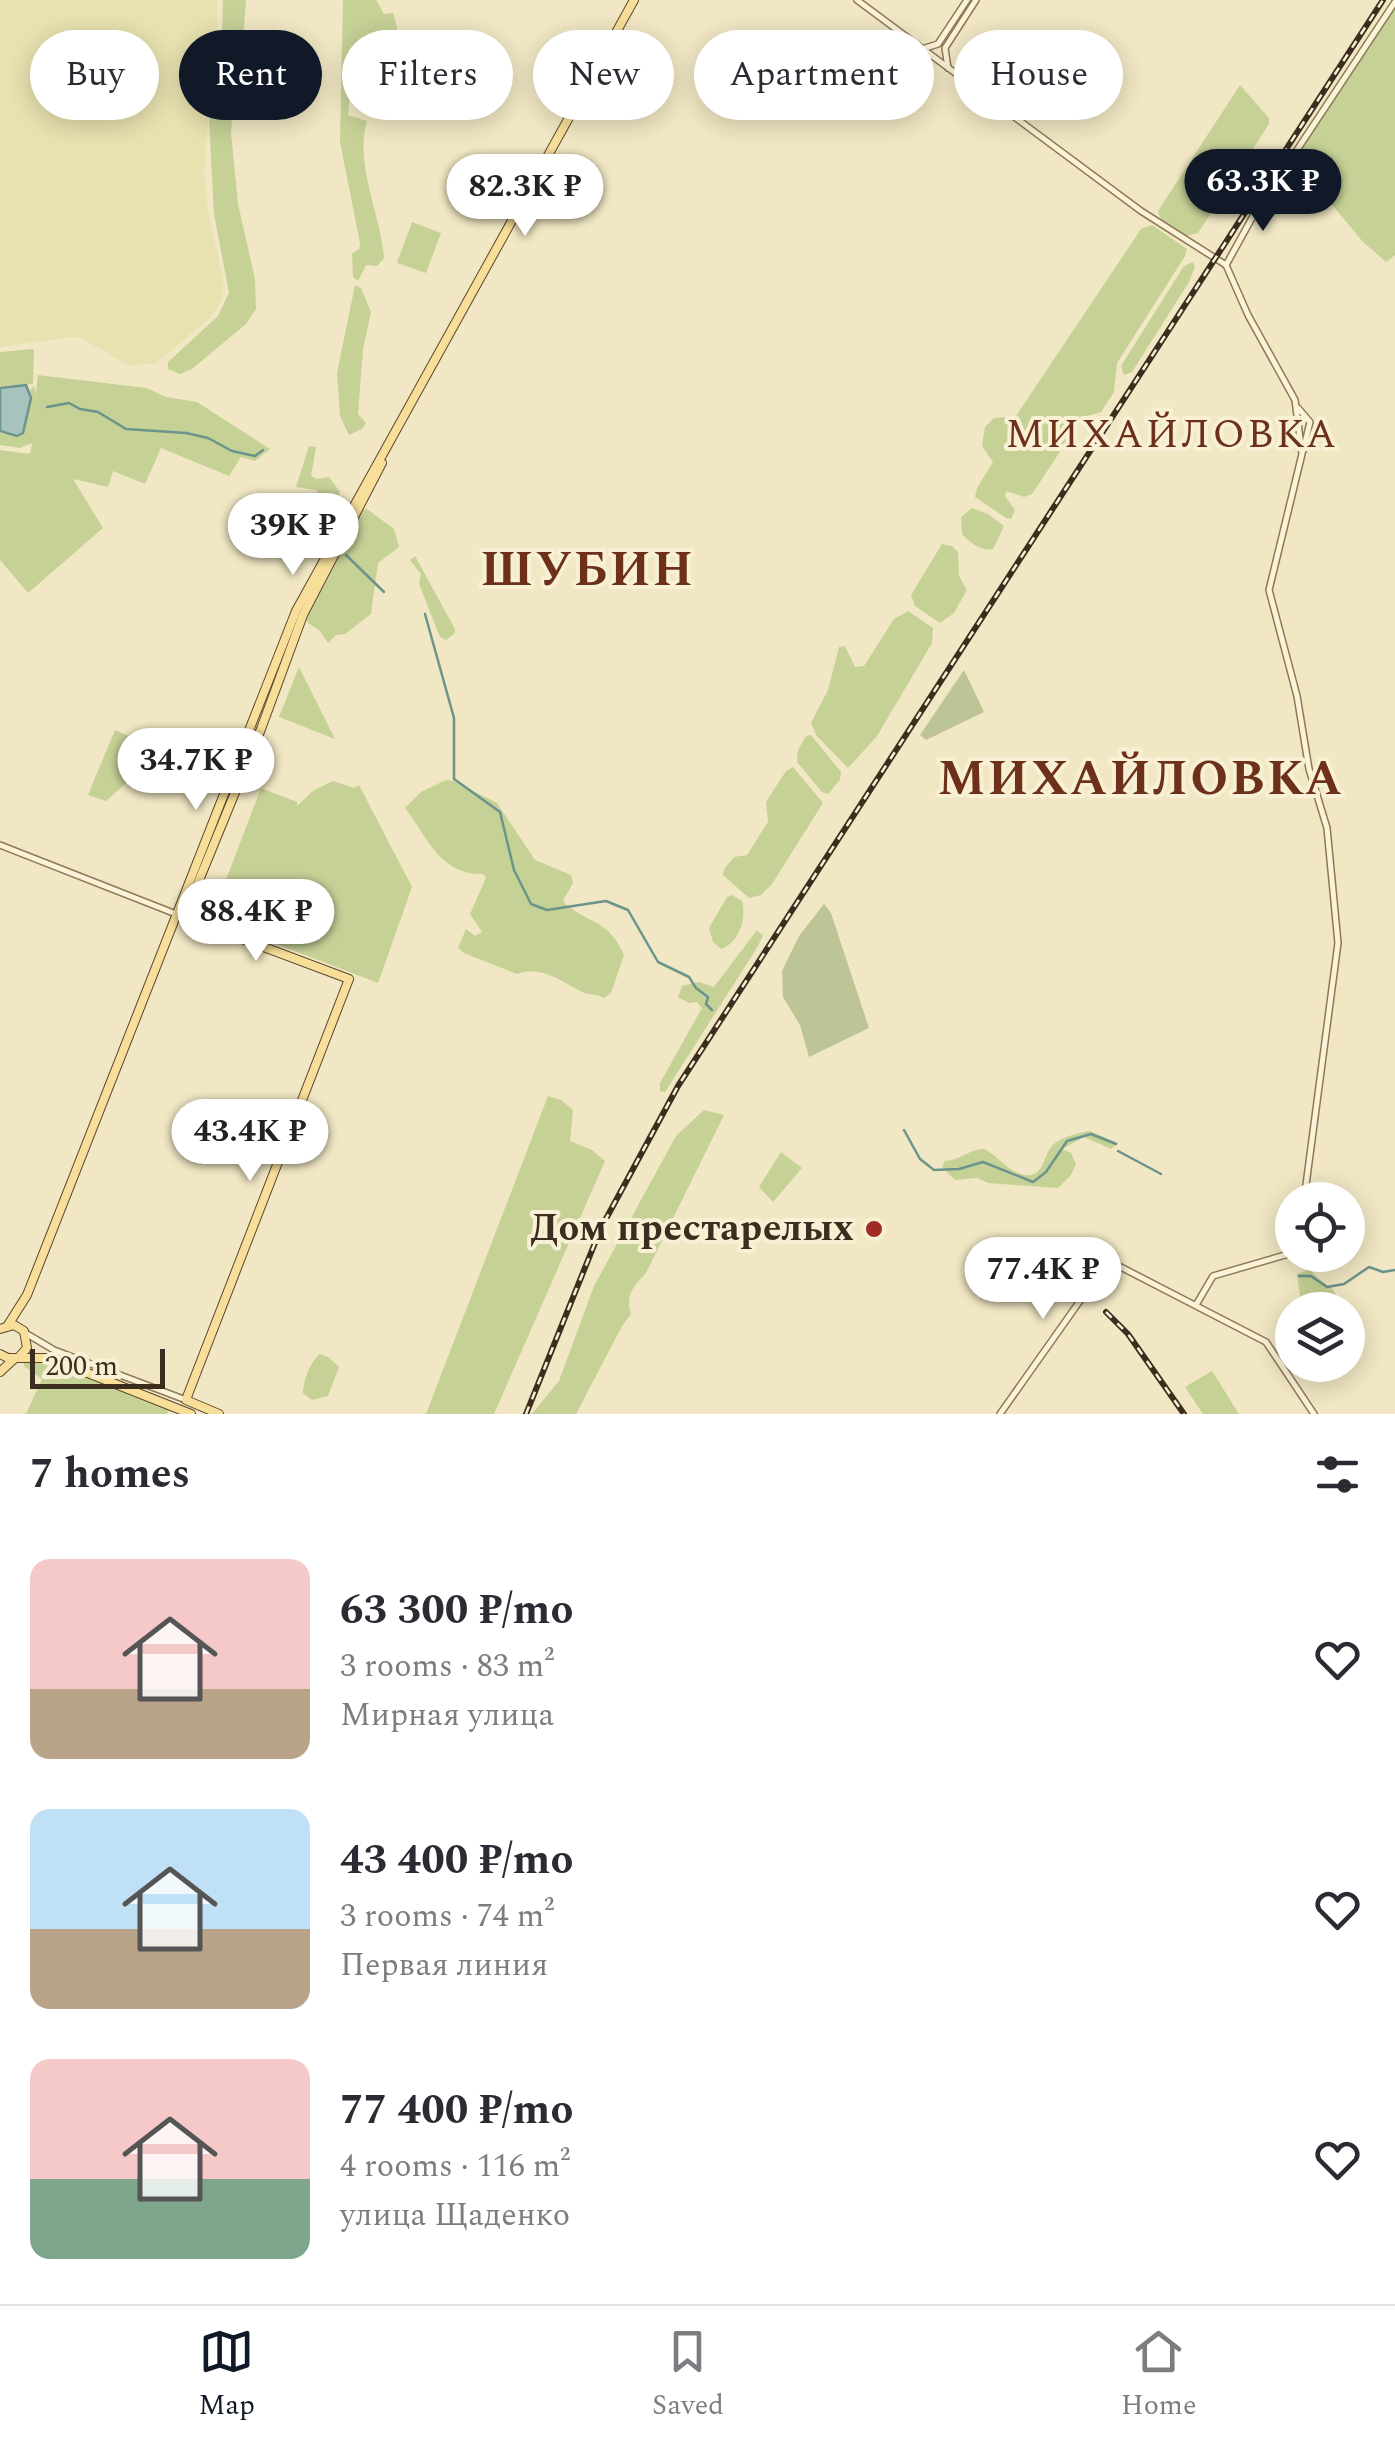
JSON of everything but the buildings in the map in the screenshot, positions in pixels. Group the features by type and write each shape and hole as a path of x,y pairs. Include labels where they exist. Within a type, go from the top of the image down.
{"main road":[{"path":"3,1326 27,1295 215,829 262,729 302,615 381,460 636,0"},
{"path":"215,829 296,611 372,478"},
{"path":"251,725 262,729"},
{"path":"180,915 349,979 186,1400 219,1414"},
{"path":"0,1372 27,1348 27,1334 20,1327 3,1326"},
{"path":"0,1354 50,1358 191,1414"}],"street":[{"path":"856,0 896,30"},
{"path":"948,68 942,46 967,0"},
{"path":"934,47 942,46 976,0"},
{"path":"1226,265 1252,218 1395,2"},
{"path":"934,58 1141,211 1226,265 1298,408 1310,422 1269,590 1326,828 1338,943 1306,1182"},
{"path":"1298,408 1302,454"},
{"path":"0,845 180,915"},
{"path":"1196,1305 1213,1276 1275,1258"},
{"path":"1000,1414 1094,1281 1114,1262 1266,1342 1314,1414"},
{"path":"27,1334 40,1344 186,1400"}],"shaded area":[{"path":"0,0 217,0 217,30 179,30 179,120 208,120 204,175 223,278 222,299 212,316 155,364 128,365 81,338 72,337 0,347"}],"green space":[{"path":"223,0 246,0 244,30 222,30"},
{"path":"343,0 376,0 384,14 393,13 397,27 396,30 342,30"},
{"path":"1395,0 1395,255 1386,262 1363,242 1291,155"},
{"path":"342,47 342,120 367,121 366,172 384,258 377,266 366,265 358,281 353,277 352,254 360,243 340,142"},
{"path":"1240,85 1269,118 1269,124 1198,233 1186,236 1161,220 1158,211"},
{"path":"232,120 238,204 255,279 256,309 246,324 192,369 180,374 168,369 168,362 218,316 229,293 214,214 209,121"},
{"path":"412,222 441,233 426,273 397,263"},
{"path":"1152,225 1187,249 1185,256 1117,363 1114,392 1101,412 1083,417 1032,494 1024,497 1006,491 1005,496 1015,510 1011,519 1006,518 975,497 993,462 982,446 985,427 994,418 1016,416 1141,229"},
{"path":"1193,262 1189,282 1132,372 1124,375 1121,366 1184,266"},
{"path":"355,285 361,288 371,312 363,349 358,414 366,423 349,435 340,416 337,373"},
{"path":"34,349 33,384 0,386 0,352"},
{"path":"38,375 146,388 166,397 197,402 270,449 255,461 241,457 229,476 161,448 145,484 113,471 108,487 73,479 103,528 28,593 0,560 0,450 30,454 32,443 20,448 0,445 0,433 19,437 29,391 34,386 36,394"},
{"path":"309,446 316,447 311,476 329,477 340,492 319,552 290,558 284,550 286,543 304,531 308,514 317,501 317,490 296,487"},
{"path":"972,508 1004,526 993,549 980,548 962,534 961,517"},
{"path":"363,510 394,529 399,547 378,563 371,614 328,643 307,618"},
{"path":"942,544 958,552 959,576 967,590 954,613 940,623 915,606 911,595"},
{"path":"415,556 455,629 446,640 440,637 419,584 421,574 410,560"},
{"path":"908,611 933,628 932,643 877,736 848,768 816,735 811,723 828,690 839,647 845,646 855,667 864,666 894,619"},
{"path":"299,667 335,739 279,717"},
{"path":"964,670 984,712 926,740 920,735"},
{"path":"115,730 162,751 106,801 88,795"},
{"path":"811,735 841,772 840,780 828,794 797,762 798,750 806,736"},
{"path":"793,767 823,803 772,884 761,895 749,898 723,875 724,869 734,857 747,855 768,822 766,802 786,771"},
{"path":"446,780 497,803 535,860 571,875 573,883 563,901 611,934 624,955 611,993 604,998 583,992 534,971 517,974 458,948 466,929 475,936 482,932 470,914 486,878 445,861 405,808 421,792"},
{"path":"333,781 354,788 359,785 412,887 378,983 211,919 261,788 297,802 297,806 314,790"},
{"path":"732,895 742,901 742,922 737,936 721,949 713,942 709,928"},
{"path":"824,904 831,913 869,1028 809,1057 800,1025 783,997 782,971 799,936"},
{"path":"757,930 763,936 755,951 665,1092 660,1091 660,1083 702,1008 697,1002 689,1003 678,997 682,986 699,982 714,987"},
{"path":"548,1096 573,1110 570,1141 592,1150 605,1161 494,1414 426,1414"},
{"path":"704,1110 724,1115 646,1273 631,1292 631,1314 576,1414 532,1414 559,1381 594,1286 676,1136"},
{"path":"1090,1131 1118,1143 1111,1149 1084,1137 1062,1149 1071,1153 1076,1164 1058,1188 988,1183 977,1178 955,1180 942,1167 945,1161 984,1149 1013,1171 1033,1175 1055,1143"},
{"path":"781,1152 802,1168 773,1202 759,1187"},
{"path":"1313,1272 1334,1292 1300,1292 1297,1274"},
{"path":"320,1354 339,1367 328,1396 312,1400 303,1388 310,1367"},
{"path":"34,1356 170,1406 167,1414 26,1414 42,1379 24,1366 24,1357"},
{"path":"1212,1371 1239,1414 1203,1414 1185,1387"}],"water":[{"path":"26,385 31,398 23,433 17,436 0,431 0,388"}],"waterway":[{"path":"47,407 69,403 98,412 126,429 186,433 255,456 263,450"},
{"path":"305,529 328,545"},
{"path":"346,555 384,592"},
{"path":"425,614 454,718 454,779 500,812 514,870 531,904 547,910 606,901 628,910 658,962 689,977 708,997 706,1004 712,1010"},
{"path":"904,1130 920,1159 934,1170 959,1169 983,1162 1033,1182 1046,1172 1067,1141 1091,1134 1116,1144"},
{"path":"1118,1151 1161,1174"},
{"path":"1299,1276 1311,1276 1327,1287 1344,1284 1369,1267 1383,1272 1395,1270"}],"railway":[{"path":"526,1414 601,1228 678,1086 1383,0"},
{"path":"1106,1312 1128,1334 1184,1414"}],"place":[{"name":"Дом престарелых","path":"874,1229"}],"district":[{"name":"МИХАЙЛОВКА","path":"1172,435"},
{"name":"ШУБИН","path":"588,570"},
{"name":"МИХАЙЛОВКА","path":"1141,779"}]}
